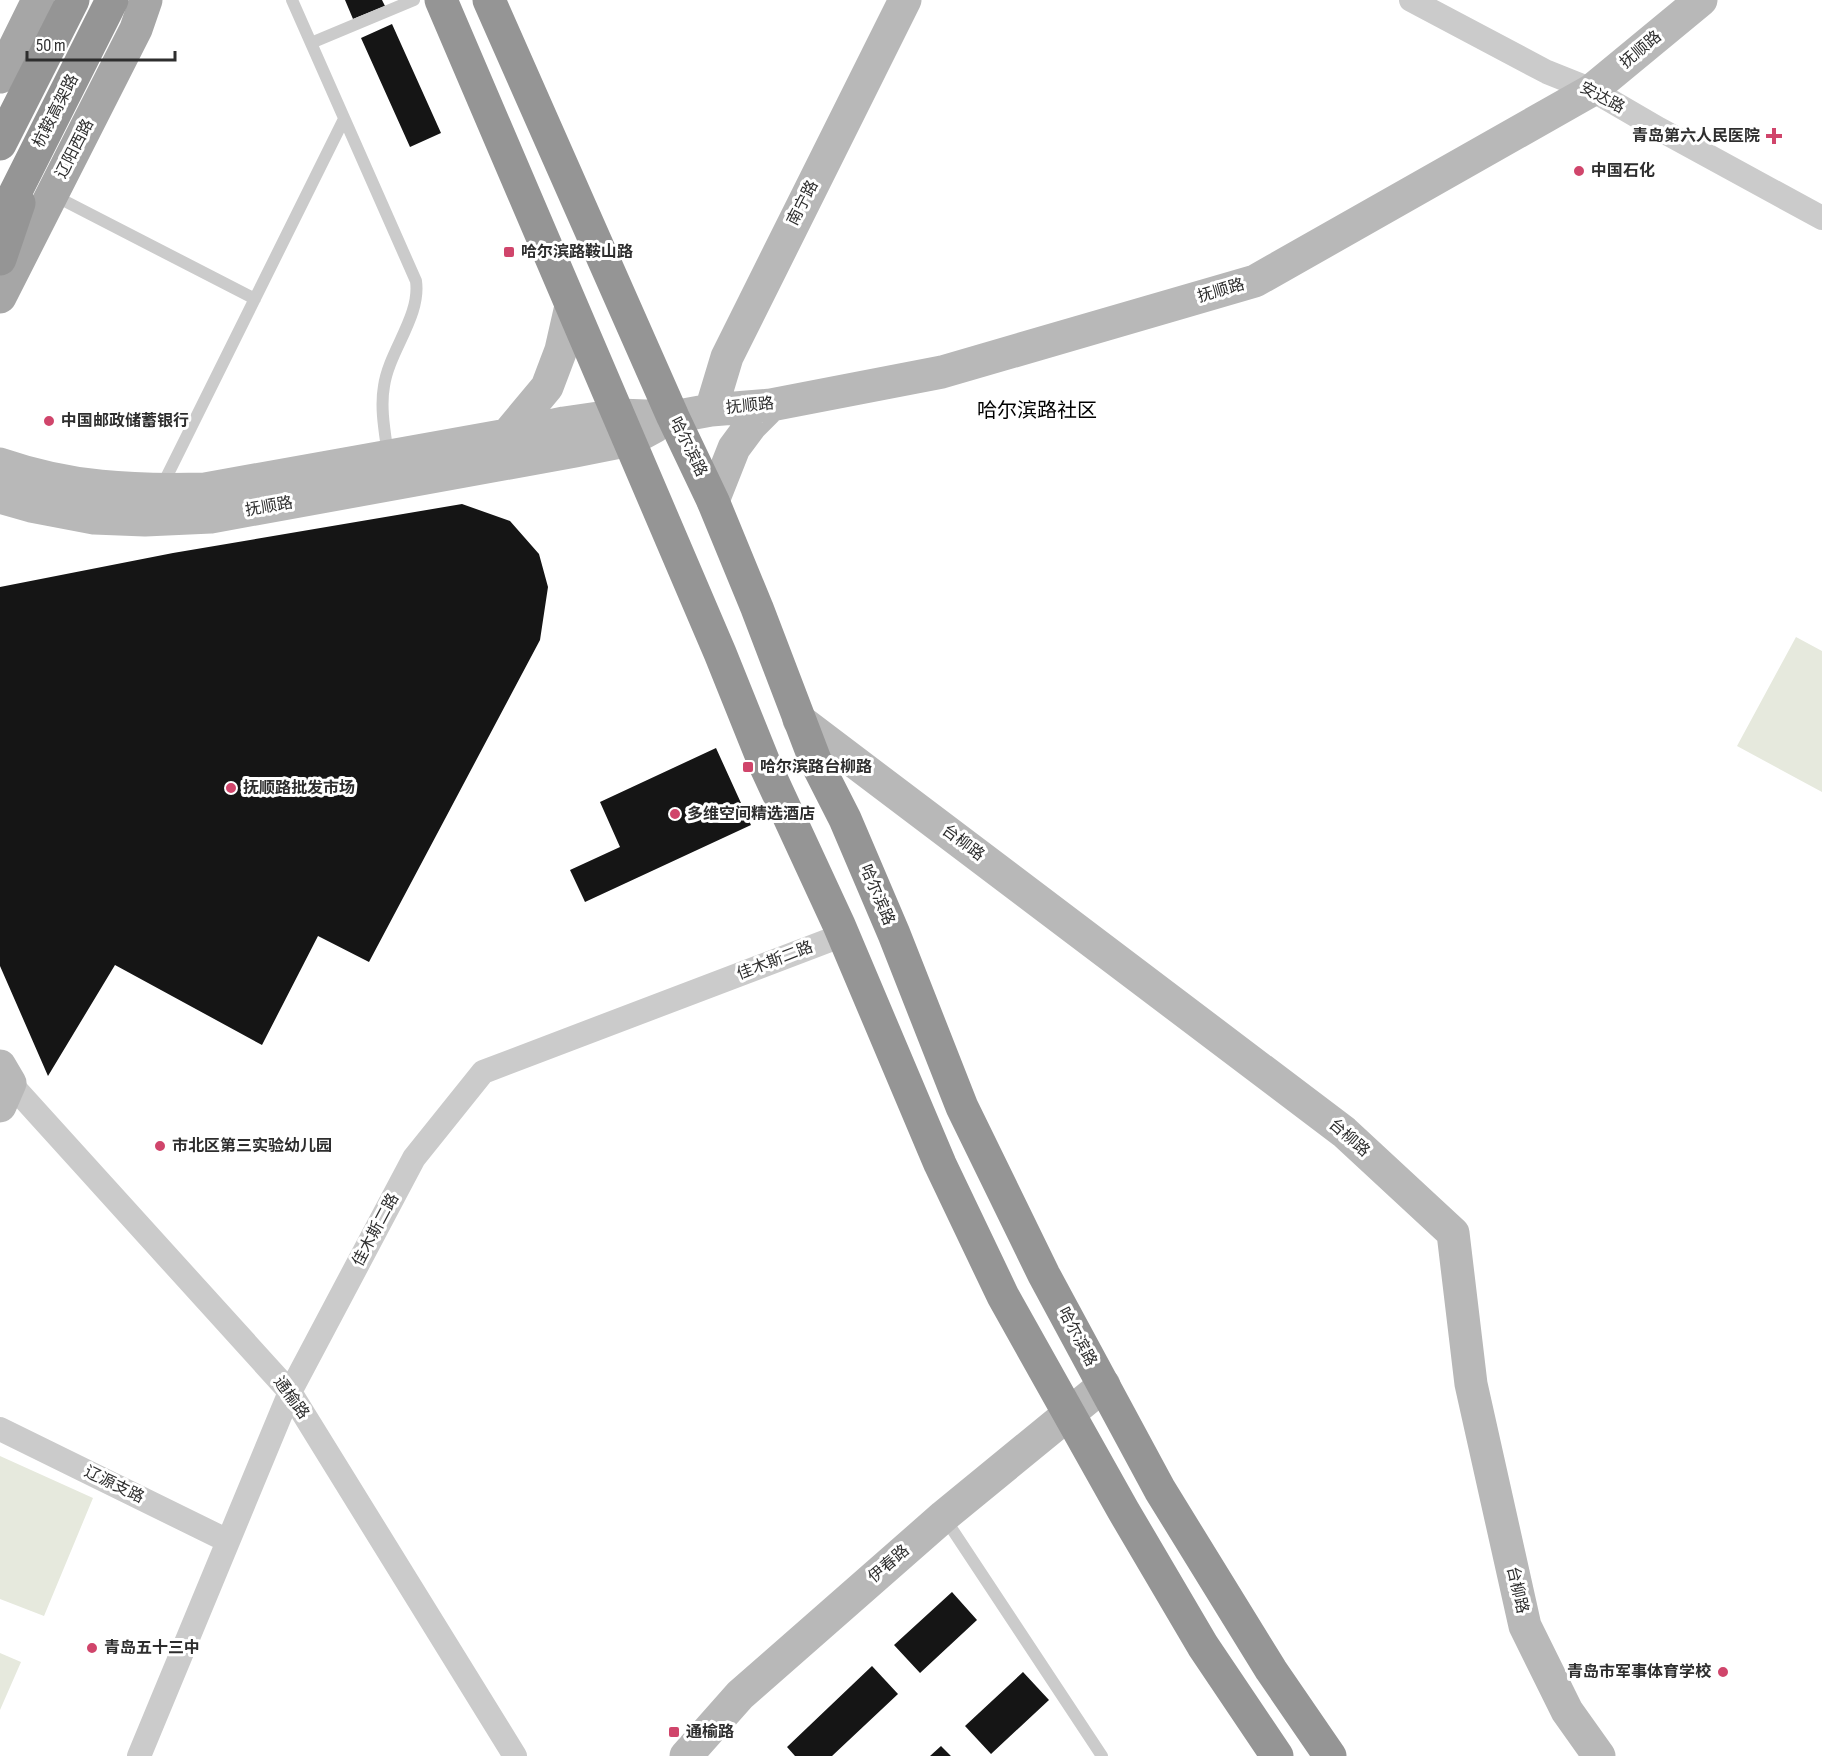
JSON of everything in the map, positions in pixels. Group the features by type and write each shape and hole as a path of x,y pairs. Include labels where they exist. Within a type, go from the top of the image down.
{"highway":[{"path":"3,137 73,0"},
{"name":"杭鞍高架路","path":"0,223 112,0"},
{"path":"441,0 624,427 765,765 843,935 940,1164 1003,1296 1069,1414 1197,1636 1276,1756"},
{"name":"哈尔滨路","path":"489,0 673,417 713,501 815,760 845,819 894,934 962,1107 1044,1275 1160,1490 1271,1670 1330,1756"},
{"path":"0,260 40,142"}],"main road":[{"path":"0,76 38,0"},
{"name":"辽阳西路","path":"0,297 136,29 146,0"},
{"name":"南宁路","path":"711,410 727,357 905,0"},
{"name":"抚顺路","path":"0,464 29,474 99,488 152,505 211,518 673,417 711,410 771,405 942,372 1255,281 1592,90 1701,0"},
{"path":"507,435 547,387 561,350 571,306"},
{"path":"713,501 734,448 751,425 771,405"},
{"name":"抚顺路","path":"0,497 31,506 94,518 152,505 205,489 564,423 624,427"},
{"name":"台柳路","path":"799,720 1344,1132 1453,1233 1471,1384 1525,1626 1567,1711 1599,1756"},
{"name":"伊春路","path":"686,1756 740,1695 944,1516 1104,1385"}],"street":[{"name":"安达路","path":"1411,0 1547,72 1592,90 1822,218"},
{"name":"佳木斯二路","path":"139,1756 290,1392 414,1158 483,1072 843,935"},
{"name":"通榆路","path":"3,1085 290,1392 516,1756"},
{"name":"辽源支路","path":"0,1429 228,1541"}],"lane":[{"path":"292,0 416,281 417,301 384,385 382,402 388,456"},
{"path":"311,43 414,0"},
{"path":"152,505 344,119"},
{"path":"52,194 255,299"},
{"path":"944,1516 1102,1756"}],"shaded area":[{"path":"1796,637 1822,651 1822,792 1737,746"},
{"path":"0,1456 93,1498 44,1616 0,1599"},
{"path":"0,1653 21,1662 0,1710"}],"building":[{"path":"345,0 382,0 385,6 353,19"},
{"path":"392,24 441,133 410,147 361,38"},
{"name":"抚顺路批发市场","path":"462,504 510,521 539,554 548,587 540,640 369,962 318,936 262,1045 115,965 48,1076 0,966 0,587 173,553"},
{"name":"多维空间精选酒店","path":"716,748 751,825 585,902 570,870 620,847 600,802"},
{"path":"952,1592 977,1620 920,1673 894,1645"},
{"path":"872,1666 898,1694 832,1756 795,1756 787,1747"},
{"path":"1023,1672 1049,1700 991,1754 965,1726"},
{"path":"941,1746 951,1756 930,1756"}],"place":[{"name":"青岛第六人民医院","path":"1774,136"},
{"name":"中国石化","path":"1579,171"},
{"name":"哈尔滨路鞍山路","path":"509,252"},
{"name":"中国邮政储蓄银行","path":"49,421"},
{"name":"哈尔滨路台柳路","path":"748,767"},
{"name":"抚顺路批发市场","path":"231,788"},
{"name":"多维空间精选酒店","path":"675,814"},
{"name":"市北区第三实验幼儿园","path":"160,1146"},
{"name":"青岛五十三中","path":"92,1648"},
{"name":"青岛市军事体育学校","path":"1723,1672"},
{"name":"通榆路","path":"674,1732"}],"district":[{"name":"哈尔滨路社区","path":"1037,411"}]}
